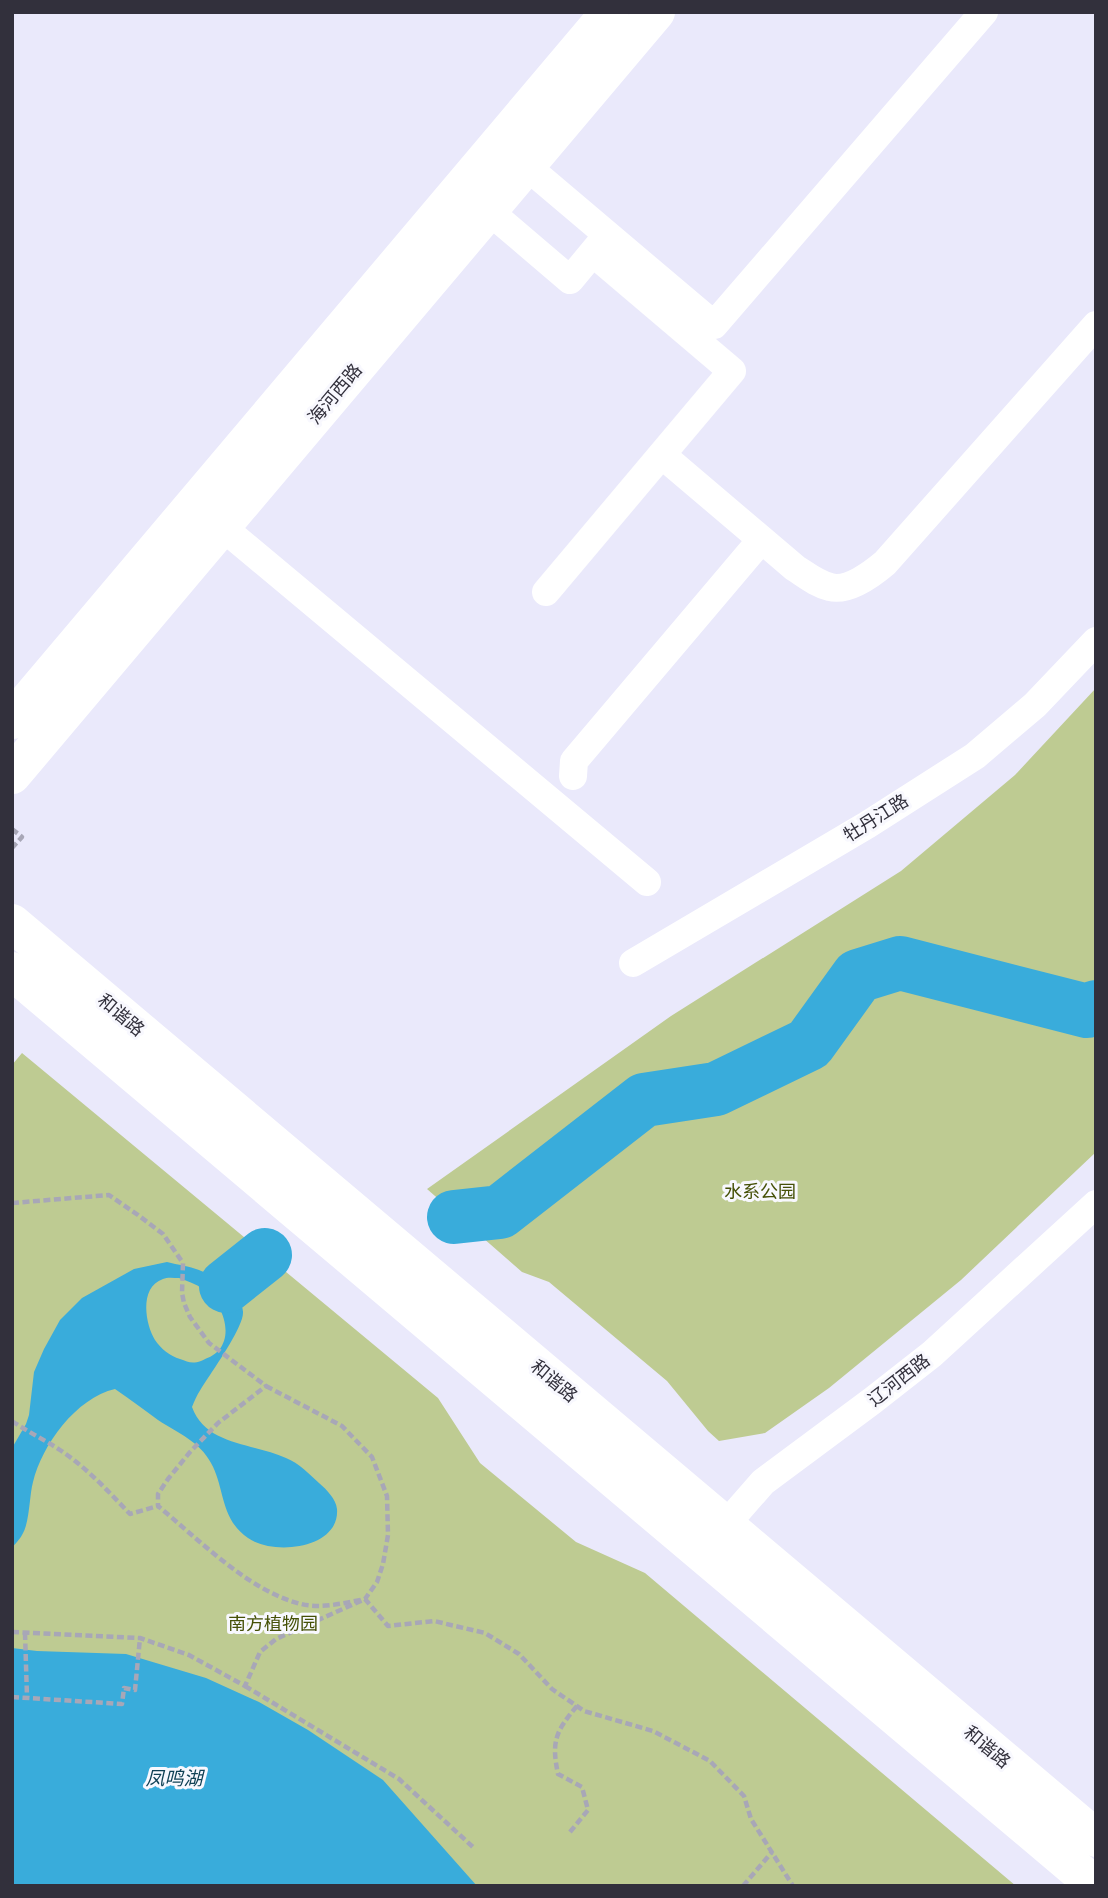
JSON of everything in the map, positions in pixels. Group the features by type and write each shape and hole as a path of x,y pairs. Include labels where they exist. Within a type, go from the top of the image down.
{"main road":[{"name":"海河西路","path":"12,775 209,515 513,154 610,12"},
{"name":"海河西路","path":"513,154 656,12"},
{"name":"海河西路","path":"12,720 209,515"},
{"name":"和谐路","path":"12,923 713,1539 1096,1886"},
{"name":"和谐路","path":"12,971 713,1539 1096,1838"}],"street":[{"path":"600,244 714,325 984,12"},
{"path":"513,154 600,244 732,371 546,592"},
{"path":"475,200 570,280 600,244"},
{"path":"662,455 795,568 832,588 851,584 869,576 885,564 1096,325"},
{"path":"209,515 647,882"},
{"path":"573,776 574,761 761,540"},
{"name":"牡丹江路","path":"633,964 867,825 975,756 1035,705 1096,641"},
{"name":"辽河西路","path":"713,1539 763,1482 932,1354 1096,1205"}],"path":[{"path":"12,829 22,837 12,848"},
{"path":"12,1203 109,1195 163,1234 183,1263 182,1293 190,1317 209,1343 266,1386 342,1426 372,1457 387,1496 388,1535 377,1582 365,1599 276,1639 260,1652 245,1686"},
{"path":"266,1386 218,1423 190,1452 158,1494 158,1506 239,1574 275,1595 302,1604 337,1605 365,1599"},
{"path":"15,1423 59,1449 94,1477 130,1514 158,1506"},
{"path":"365,1599 388,1626 434,1621 485,1633 519,1654 552,1689 584,1711 653,1731 710,1761 744,1797 751,1819 793,1886"},
{"path":"12,1632 140,1638 189,1655 399,1779 474,1848"},
{"path":"25,1633 27,1697"},
{"path":"12,1697 121,1704 124,1688 135,1690 140,1638"},
{"path":"570,1832 588,1810 582,1787 558,1774 553,1753 559,1727 576,1706"},
{"path":"743,1886 772,1852"}],"green space":[{"name":"水系公园","path":"1096,688 1096,1152 961,1280 829,1388 765,1433 719,1441 667,1381 549,1282 522,1272 427,1189 671,1016 901,871 1015,775"},
{"name":"南方植物园","path":"22,1053 438,1398 480,1463 576,1542 645,1573 1016,1886 12,1886 12,1065"}],"water":[{"path":"167,1262 191,1267 220,1281 239,1300 243,1313 239,1326 192,1407 199,1420 219,1436 273,1453 304,1469 328,1492 336,1505 335,1522 328,1533 303,1545 288,1547 259,1544 248,1538 232,1522 211,1463 201,1449 115,1389 87,1402 74,1413 53,1439 44,1453 33,1482 25,1530 12,1548 12,1448 29,1415 34,1372 44,1349 60,1320 82,1298 134,1269","holes":["179,1278 209,1294 223,1317 223,1343 213,1355 198,1362 183,1360 163,1349 155,1340 149,1325 146,1307 150,1290 155,1283 163,1279"]},
{"name":"凤鸣湖","path":"12,1648 126,1654 206,1678 259,1702 308,1730 383,1780 477,1886 12,1886"}],"waterway":[{"path":"454,1217 500,1212 644,1100 716,1089 809,1044 858,976 900,963 1087,1011 1096,1007"},
{"path":"226,1286 265,1255"}]}
